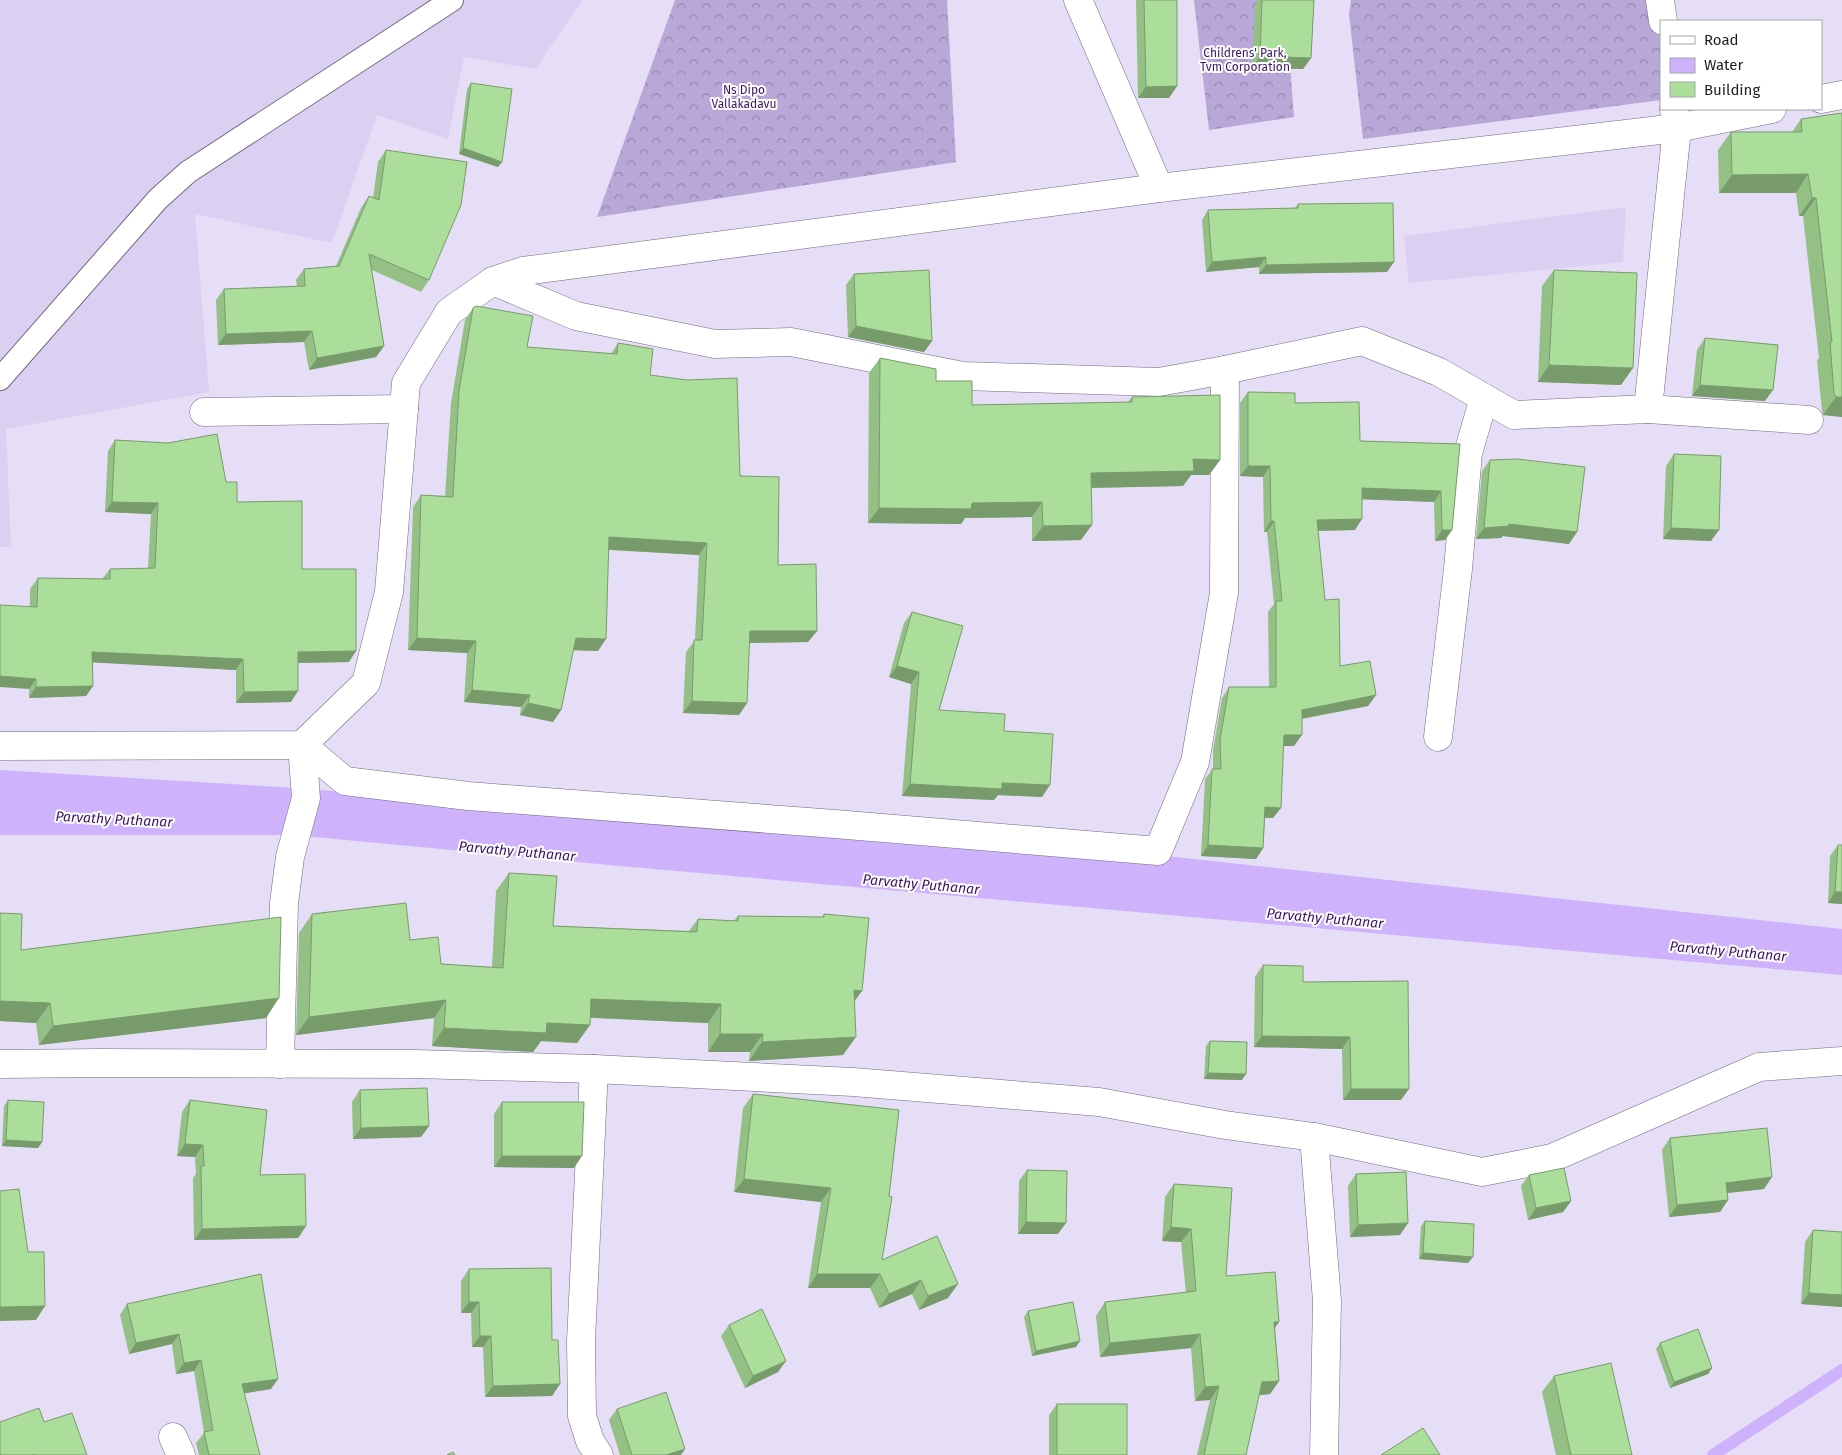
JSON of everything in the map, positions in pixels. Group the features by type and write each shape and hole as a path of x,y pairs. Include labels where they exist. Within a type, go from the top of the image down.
{"street":[{"path":"1078,0 1159,188"},
{"path":"1660,0 1663,20"},
{"path":"1822,99 1842,95"},
{"path":"302,745 366,683 389,592 406,383 449,312 493,281 523,271 1676,118 1761,110"},
{"path":"1648,409 1676,118"},
{"path":"493,281 576,316 715,344 792,342 963,376 1159,382 1362,341 1439,372 1514,415 1648,409 1809,420"},
{"path":"0,746 302,745 345,780 468,796 1158,851 1195,762 1224,593 1225,370"},
{"path":"1438,737 1458,569 1468,454 1484,398"},
{"path":"204,412 404,410"},
{"path":"280,1064 286,880 290,857 306,798 302,745"},
{"path":"0,1064 414,1064 594,1068 853,1082 1100,1102 1225,1125 1314,1137 1482,1172 1552,1158 1760,1067 1842,1061"},
{"path":"594,1068 582,1340 582,1416 590,1441 599,1455"},
{"path":"1314,1137 1327,1301 1324,1455"}],"lane":[{"path":"0,379 176,181 452,0"}],"shaded area":[{"path":"0,0 583,0 535,69 464,57 448,139 377,115 332,243 195,214 209,392 6,429 11,547 0,547"},
{"path":"1626,207 1623,262 1409,283 1404,236"}],"green space":[{"name":"Ns Dipo Vallakadavu","path":"675,0 947,0 956,162 597,217"},
{"name":"Childrens' Park, Tvm Corporation","path":"1194,0 1285,0 1294,117 1209,130"},
{"path":"1351,0 1665,0 1660,20 1660,100 1363,139 1349,14"}],"water":[{"name":"Parvathy Puthanar","path":"0,770 295,788 600,813 1111,850 1842,929 1842,975 293,835 0,835"}],"building":[{"path":"1144,0 1177,0 1177,86 1146,87"},
{"path":"1262,0 1314,0 1311,58 1260,56"},
{"path":"471,83 512,89 502,162 463,148"},
{"path":"1842,113 1842,397 1836,397 1834,393 1830,342 1832,342 1816,198 1812,198 1808,174 1732,175 1731,132 1802,132 1801,119"},
{"path":"386,150 467,162 461,205 429,280 369,254 384,346 317,358 312,331 226,334 224,289 305,286 304,269 339,266 369,196 379,200"},
{"path":"1393,203 1394,262 1266,265 1266,257 1212,262 1208,210 1298,208 1298,204"},
{"path":"929,270 932,341 856,326 854,274"},
{"path":"1554,270 1637,273 1633,368 1549,365"},
{"path":"476,306 533,316 527,347 617,354 618,343 653,349 650,375 687,380 737,378 740,476 779,477 778,565 816,564 817,631 750,631 747,703 692,701 694,640 702,640 707,543 609,537 606,639 576,638 561,710 528,703 530,695 472,690 476,641 417,638 421,495 453,497 459,391 473,308"},
{"path":"1705,338 1778,345 1773,390 1700,385"},
{"path":"880,358 936,369 936,381 972,381 972,405 1132,402 1132,397 1220,395 1220,460 1193,459 1194,471 1091,473 1092,525 1043,526 1042,502 972,503 971,509 879,508"},
{"path":"1248,392 1295,393 1295,403 1359,402 1360,441 1460,444 1452,530 1442,530 1441,491 1362,488 1362,519 1317,520 1325,600 1339,599 1340,666 1370,661 1376,695 1302,710 1302,735 1284,735 1281,808 1265,807 1263,848 1208,845 1212,769 1221,769 1220,740 1229,687 1276,687 1276,601 1282,601 1274,521 1271,521 1270,466 1248,466"},
{"path":"217,434 226,482 237,482 237,502 302,501 302,569 356,569 356,651 298,652 298,691 244,692 243,659 92,652 93,686 36,687 36,679 0,676 0,605 37,607 38,578 110,579 110,569 155,568 158,503 112,502 115,440 168,443"},
{"path":"1674,454 1721,456 1719,530 1671,528"},
{"path":"1517,459 1585,467 1577,532 1509,524 1509,526 1484,528 1490,460"},
{"path":"912,612 963,626 939,710 1005,714 1004,731 1053,734 1050,785 1002,783 1002,789 910,784 919,672 897,666"},
{"path":"1838,845 1842,845 1842,892 1835,892"},
{"path":"509,873 557,876 553,926 697,932 698,919 738,921 738,916 824,917 824,914 869,918 862,991 854,990 856,1037 762,1042 763,1034 720,1034 721,1004 591,999 590,1025 547,1023 546,1033 444,1028 446,1000 309,1017 312,914 406,903 410,940 438,937 441,964 503,968"},
{"path":"0,913 22,914 21,950 281,917 279,998 53,1026 50,1003 0,1001"},
{"path":"1263,965 1303,966 1303,982 1408,981 1409,1089 1351,1089 1350,1037 1262,1036"},
{"path":"1210,1041 1247,1042 1246,1074 1208,1073"},
{"path":"427,1088 429,1126 361,1128 360,1090"},
{"path":"753,1094 899,1110 889,1196 892,1197 882,1260 937,1236 958,1284 928,1296 921,1280 889,1294 880,1274 817,1274 831,1188 744,1179"},
{"path":"8,1100 44,1102 42,1142 6,1140"},
{"path":"190,1100 267,1110 260,1175 305,1174 306,1226 202,1229 201,1166 204,1166 203,1145 185,1144"},
{"path":"502,1102 584,1102 582,1156 502,1156"},
{"path":"1767,1128 1772,1177 1726,1183 1728,1200 1677,1205 1670,1138"},
{"path":"1564,1168 1571,1201 1536,1208 1529,1175"},
{"path":"1027,1170 1067,1171 1066,1223 1026,1222"},
{"path":"1406,1172 1408,1223 1358,1225 1356,1174"},
{"path":"1174,1184 1232,1188 1226,1276 1275,1272 1279,1322 1274,1322 1279,1381 1262,1382 1246,1455 1204,1455 1219,1386 1205,1387 1200,1334 1110,1343 1105,1302 1196,1291 1191,1229 1171,1227"},
{"path":"19,1189 28,1252 44,1252 45,1306 0,1307 0,1191"},
{"path":"1425,1221 1474,1224 1473,1257 1423,1253"},
{"path":"1813,1230 1842,1232 1842,1295 1809,1293"},
{"path":"551,1268 552,1340 558,1340 560,1384 493,1386 491,1336 480,1336 479,1302 469,1302 469,1269"},
{"path":"261,1274 278,1379 242,1384 260,1455 209,1455 204,1432 213,1430 201,1360 184,1363 179,1334 136,1343 127,1304"},
{"path":"1073,1302 1080,1341 1036,1351 1028,1311"},
{"path":"762,1309 786,1361 753,1376 729,1325"},
{"path":"1698,1329 1712,1368 1674,1382 1660,1343"},
{"path":"1611,1363 1632,1455 1571,1455 1554,1376"},
{"path":"666,1392 685,1449 666,1455 632,1455 617,1409"},
{"path":"1057,1404 1127,1404 1127,1455 1057,1455"},
{"path":"39,1408 44,1422 72,1413 87,1455 0,1455 0,1422"},
{"path":"1423,1428 1440,1455 1381,1455"}],"waterway":[{"path":"1713,1455 1842,1370"}]}
